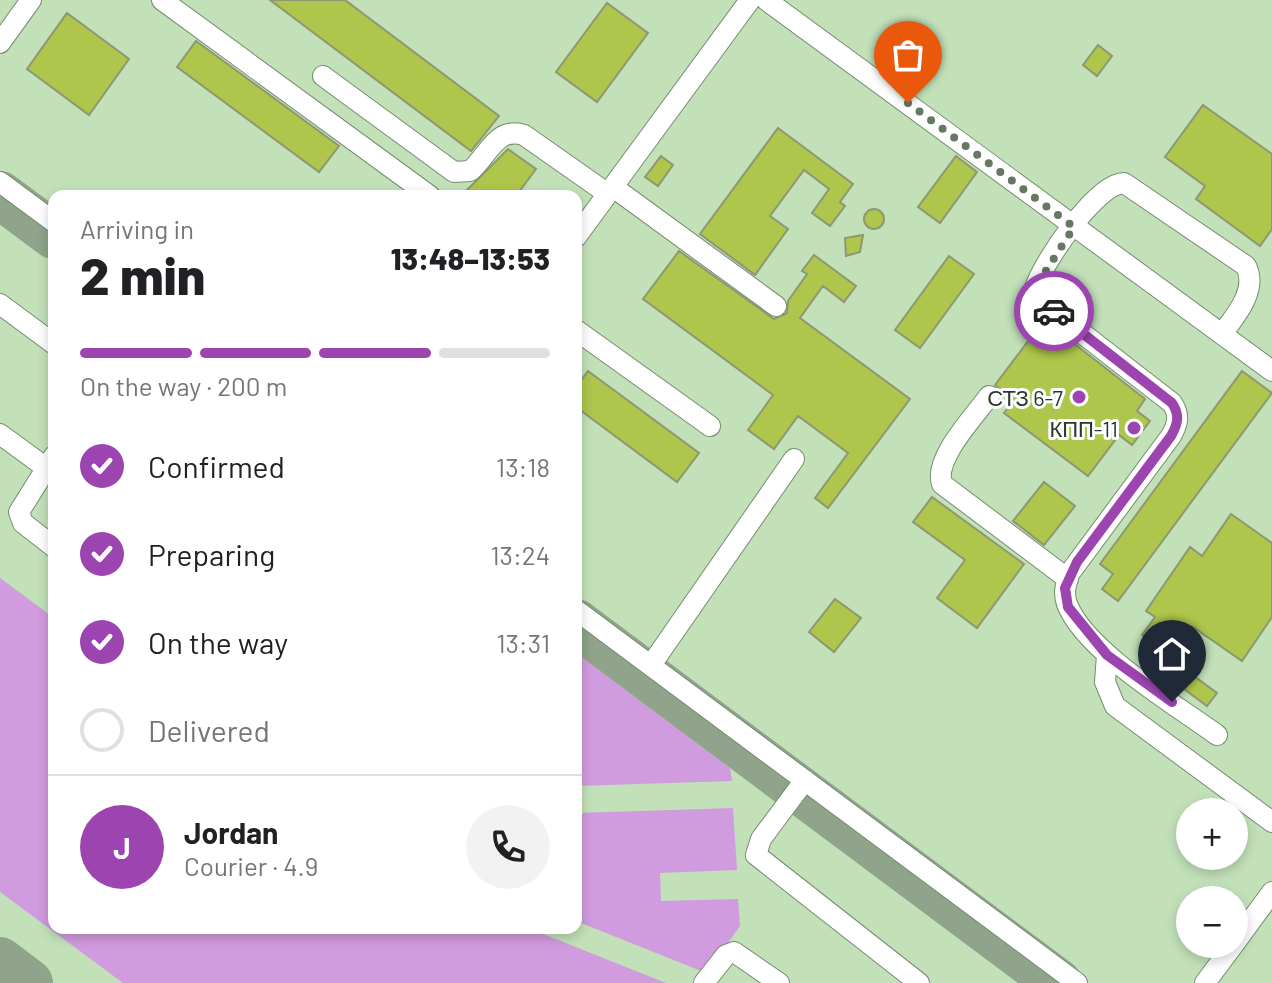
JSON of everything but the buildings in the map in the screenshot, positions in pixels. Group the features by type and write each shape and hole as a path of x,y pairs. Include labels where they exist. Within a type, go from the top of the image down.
{"lane":[{"path":"0,43 31,0"},
{"path":"582,229 750,0"},
{"path":"766,0 1272,371"},
{"path":"171,3 422,190"},
{"path":"323,76 454,172 470,171 499,137 515,132 524,135 776,306"},
{"path":"0,182 48,218"},
{"path":"1217,735 1107,655 1068,607 1065,588 1068,579 1171,436 1178,419 1172,403 1038,297 1037,281 1074,227 1107,187 1124,183 1240,259 1250,273 1251,283 1222,334"},
{"path":"0,304 48,340"},
{"path":"582,334 710,426"},
{"path":"989,396 945,456 940,471 942,484 1068,579"},
{"path":"0,434 48,461"},
{"path":"651,665 794,459"},
{"path":"48,465 24,499 20,518 48,542"},
{"path":"582,614 1077,983"},
{"path":"1107,655 1105,682 1115,706 1272,822"},
{"path":"805,780 761,839 756,855 919,983"},
{"path":"1248,925 1272,892"},
{"path":"704,983 726,955 734,952 779,983"},
{"path":"1205,983 1224,958"}],"shaded area":[{"path":"0,0 1272,0 1272,983 0,983"},
{"path":"0,578 48,614 48,928 0,892"},
{"path":"582,657 730,768 732,781 582,786"},
{"path":"733,808 737,870 660,873 661,901 738,899 740,926 706,973 582,923 582,813"},
{"path":"57,934 543,934 666,983 123,983"}],"taxiway":[{"path":"0,195 48,231"},
{"path":"582,627 1058,983"},
{"path":"0,961 29,983"}],"way so far":[{"path":"908,103 1074,227 1035,288 1038,297 1054,311"}],"place":[{"name":"СТЗ 6-7","path":"1079,397"},
{"name":"КПП-11","path":"1134,428"}],"route":[{"path":"1054,311 1172,403 1177,414 1177,426 1171,436 1077,562 1065,588 1068,607 1107,655 1172,702"}]}
